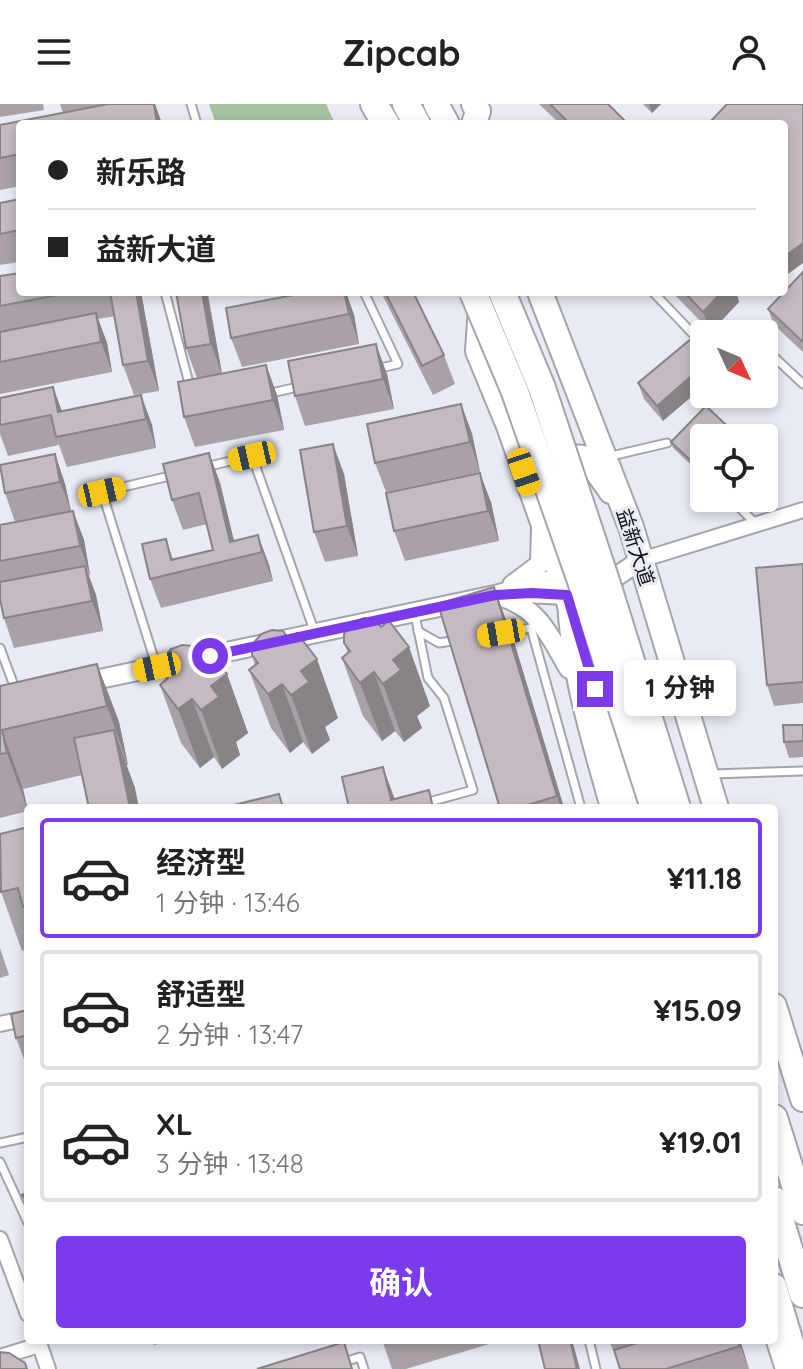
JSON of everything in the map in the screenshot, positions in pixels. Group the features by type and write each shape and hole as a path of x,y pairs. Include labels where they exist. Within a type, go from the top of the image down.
{"highway":[{"path":"475,296 525,420 653,804"},
{"path":"504,296 542,388 676,804"},
{"path":"778,1131 803,1211"},
{"path":"778,1213 803,1294"}],"main road":[{"path":"482,296 478,351 509,426 561,577"},
{"name":"益新大道","path":"542,296 631,527 715,804"},
{"path":"630,804 585,684 561,577 549,511 549,478 556,464 570,455 584,456 631,527"},
{"path":"778,1019 803,1099"},
{"path":"778,1299 799,1369"}],"street":[{"path":"663,804 613,645 607,605 614,578 641,560 803,510"},
{"path":"495,595 540,564 540,518"},
{"path":"64,686 315,633 416,622 561,577 578,586 613,645"},
{"path":"495,595 519,603 539,618 585,684 609,804"},
{"path":"0,1024 24,1019"},
{"path":"778,1174 803,1254"},
{"path":"0,1239 24,1303"},
{"path":"0,1357 33,1344"},
{"path":"39,1344 48,1369"},
{"path":"777,1344 785,1369"}],"lane":[{"path":"166,296 192,395"},
{"path":"366,296 398,364 367,371"},
{"path":"657,296 690,331"},
{"path":"778,361 803,384"},
{"path":"258,396 305,385"},
{"path":"605,457 667,443"},
{"path":"192,470 252,456 315,633"},
{"path":"157,667 102,492 177,474"},
{"path":"744,512 756,524"},
{"path":"416,622 439,643 470,638"},
{"path":"416,622 428,678 444,698 473,790 422,804"},
{"path":"485,636 531,628 580,804"},
{"path":"0,648 17,697"},
{"path":"706,774 803,771"},
{"path":"0,1143 24,1138"},
{"path":"0,1162 24,1214"},
{"path":"590,1344 596,1369"},
{"path":"334,1365 360,1357 364,1369"}],"green space":[{"path":"209,104 326,104 333,120 215,120"}],"building":[{"path":"108,104 154,104 156,120 26,120"},
{"path":"550,104 608,104 624,120 566,120"},
{"path":"727,104 803,104 803,243 788,254 788,120 712,120"},
{"path":"16,122 16,155 0,158 0,125"},
{"path":"16,200 16,231 0,234 0,203"},
{"path":"803,272 803,342 768,309 780,296 788,296 788,288"},
{"path":"16,274 16,296 52,296 0,306 0,276"},
{"path":"111,296 137,296 148,361 123,365"},
{"path":"177,296 203,296 211,344 186,348"},
{"path":"288,296 345,296 349,314 231,338 226,308"},
{"path":"387,296 415,296 444,355 422,366"},
{"path":"688,296 718,296 703,312"},
{"path":"96,313 101,342 0,362 0,332"},
{"path":"690,340 690,377 657,406 638,383"},
{"path":"376,344 383,379 295,396 288,361"},
{"path":"266,365 273,400 184,417 178,382"},
{"path":"53,387 58,412 141,395 146,419 56,437 51,415 0,425 0,398"},
{"path":"461,404 470,442 375,463 367,424"},
{"path":"704,408 708,408 725,424 690,424 690,460 671,442"},
{"path":"333,444 347,526 314,532 300,450"},
{"path":"209,453 230,542 258,535 262,552 150,579 142,544 166,539 171,560 213,550 199,493 172,500 163,464"},
{"path":"55,454 60,482 5,493 0,465"},
{"path":"480,473 488,511 394,531 386,493"},
{"path":"73,511 80,546 0,561 0,525"},
{"path":"803,564 803,682 767,685 756,568"},
{"path":"85,566 92,601 4,618 0,582"},
{"path":"494,587 557,796 531,804 499,804 438,604"},
{"path":"364,618 375,619 381,627 389,621 409,647 393,660 401,670 383,684 374,672 360,683 342,658 350,651 344,643 344,634 353,622"},
{"path":"272,630 283,631 289,639 297,633 317,659 301,671 309,682 291,695 282,684 268,694 249,670 258,663 252,655 252,645 261,634"},
{"path":"182,645 193,646 199,654 207,648 227,674 211,686 219,697 201,710 192,699 178,709 160,685 168,678 162,670 162,660 171,649"},
{"path":"97,664 107,706 2,730 7,753 0,754 0,686"},
{"path":"783,725 803,725 803,741 784,742"},
{"path":"114,730 129,804 88,804 74,738"},
{"path":"383,767 391,800 429,790 432,804 348,804 342,777"},
{"path":"279,794 282,804 238,804"},
{"path":"24,828 23,907 18,888 1,892 0,834"},
{"path":"24,1011 24,1036 16,1038 11,1014"},
{"path":"345,1344 352,1369 257,1369"},
{"path":"539,1344 571,1344 577,1369 545,1369"},
{"path":"634,1344 740,1346 666,1369 620,1369 614,1350"},
{"path":"0,1352 9,1353 25,1363 27,1369 0,1369"}],"route":[{"path":"210,656 495,595 567,595 595,689"}]}
